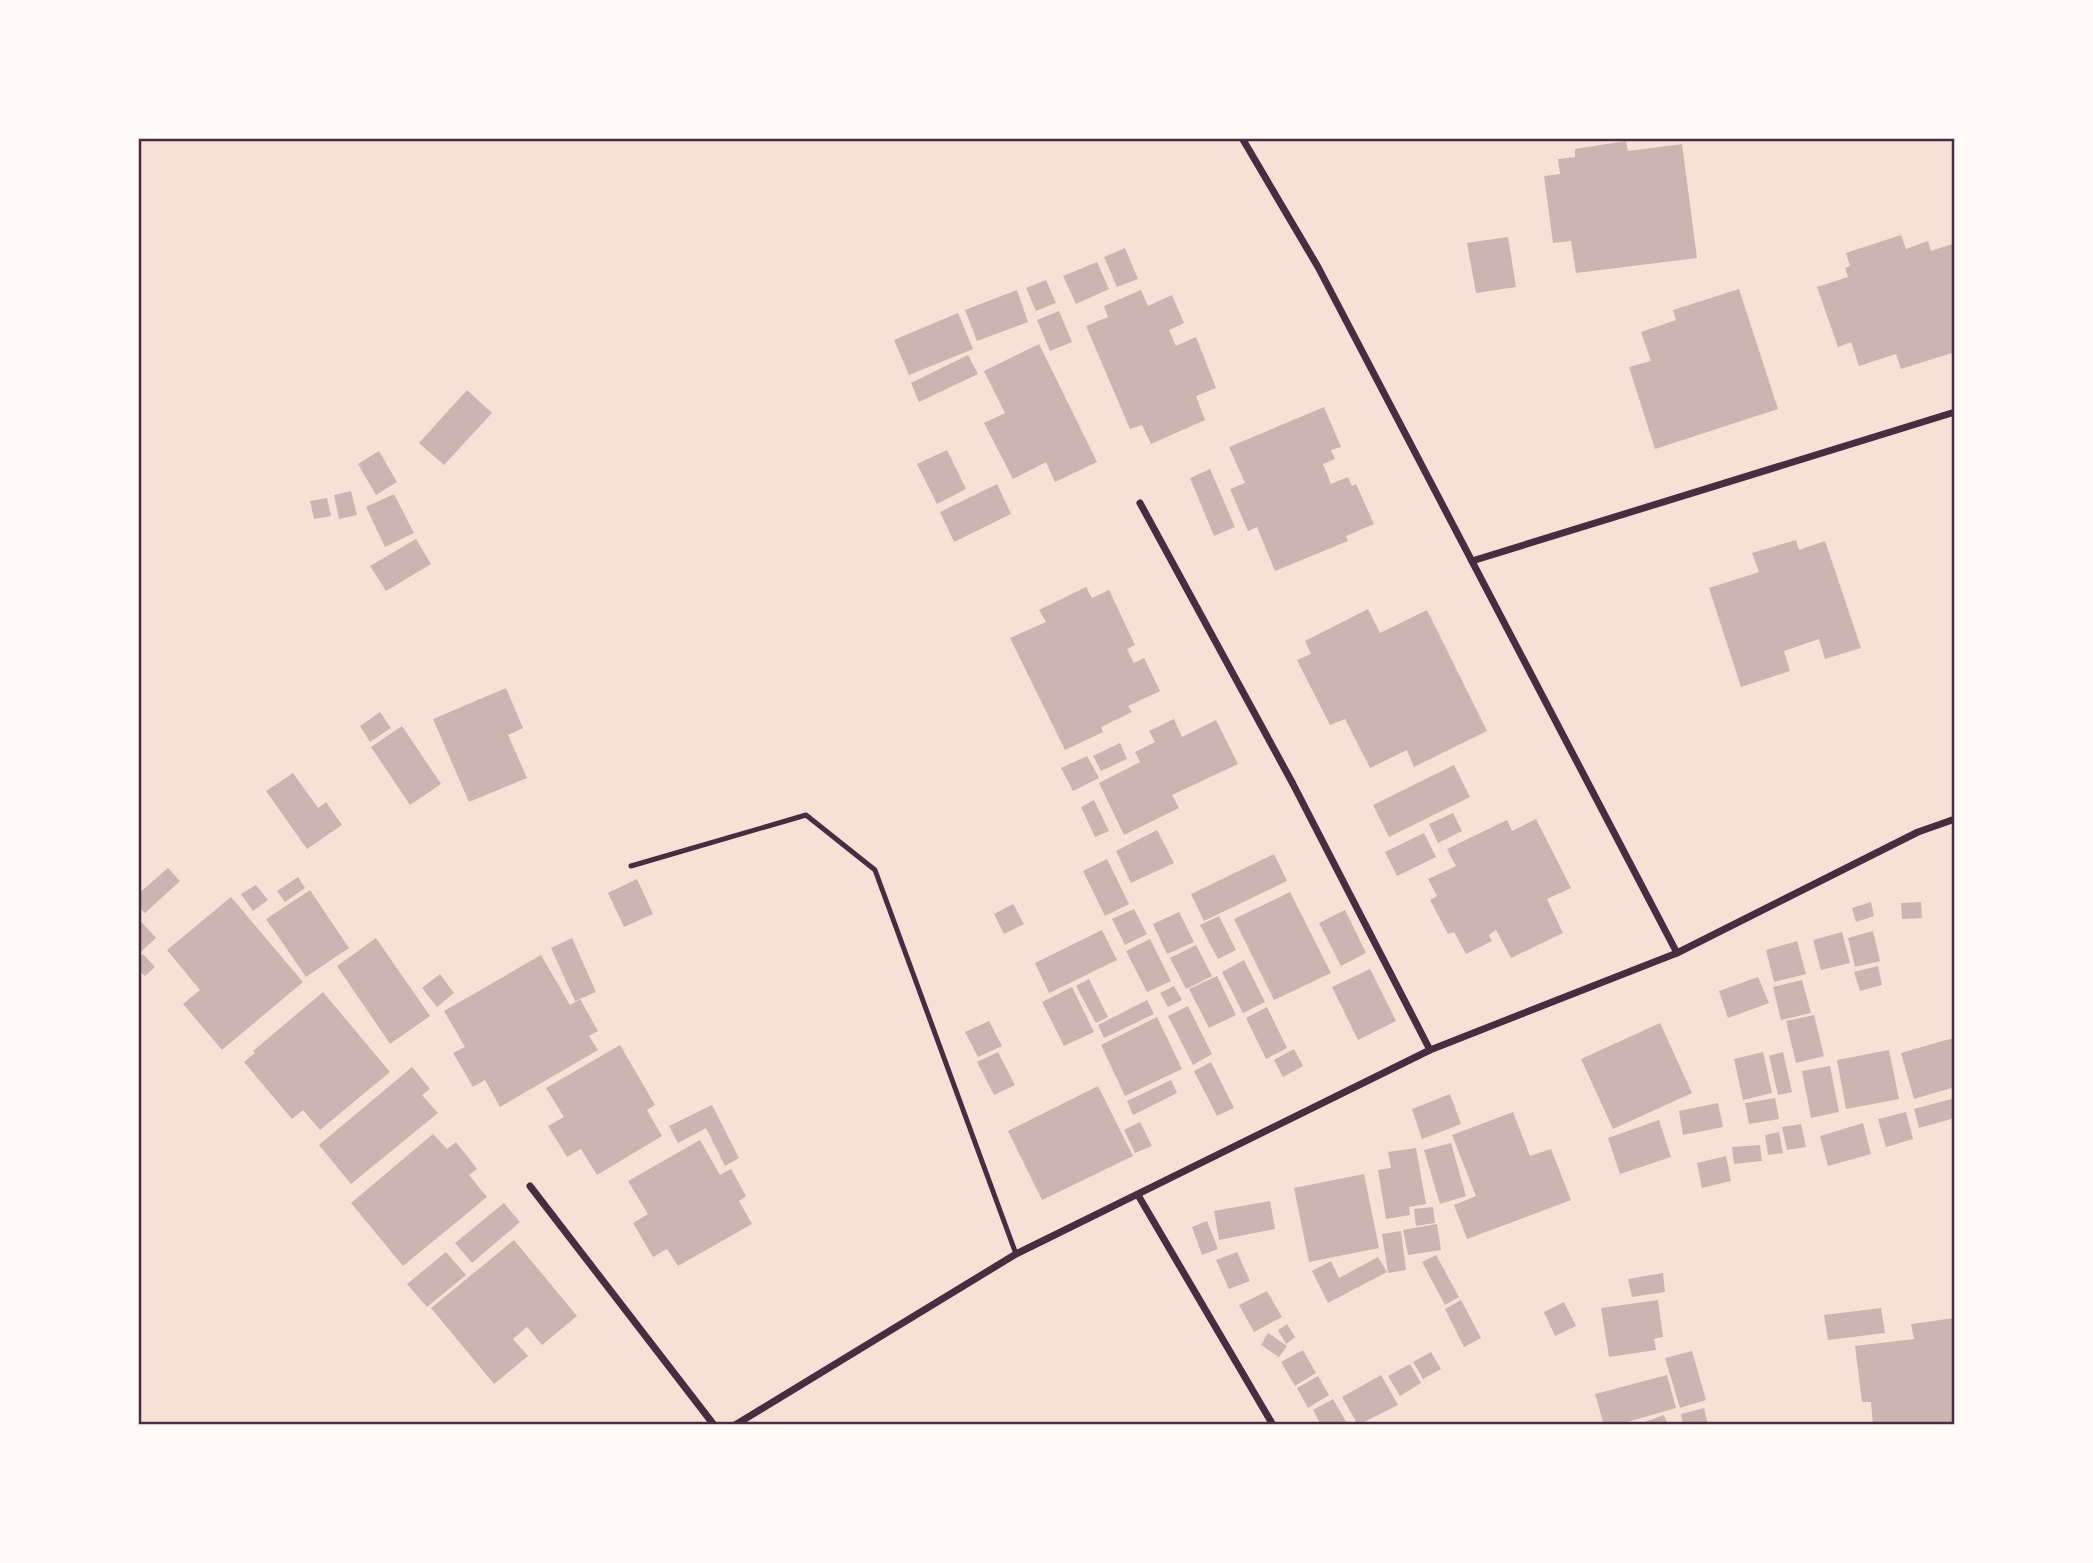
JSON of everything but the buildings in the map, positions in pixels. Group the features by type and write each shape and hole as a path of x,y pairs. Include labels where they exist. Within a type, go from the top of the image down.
{"street":[{"path":"1242,138 1318,267 1677,953"},
{"path":"1472,561 1955,412"},
{"path":"1140,503 1293,784 1430,1050"},
{"path":"735,1425 1016,1254 1430,1050 1677,953 1918,832 1955,819"},
{"path":"530,1186 714,1425"},
{"path":"1138,1195 1273,1425"}],"lane":[{"path":"631,866 806,816 875,870 1016,1254"}]}
